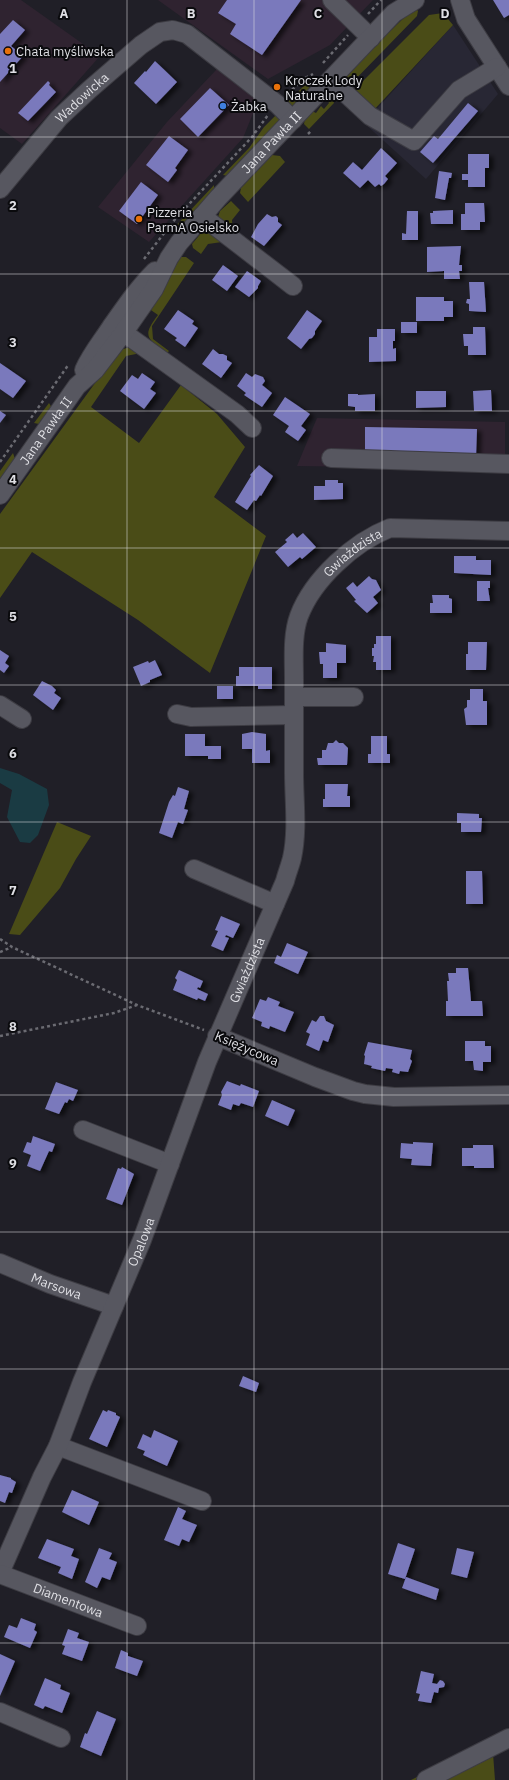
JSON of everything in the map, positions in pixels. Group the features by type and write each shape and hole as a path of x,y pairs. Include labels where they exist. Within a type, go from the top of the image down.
{"street":[{"path":"332,0 371,38"},
{"name":"Jana Pawła II","path":"0,495 77,386 86,364 119,328 144,282 169,258 202,216 293,120 323,72 371,38 398,6 415,0"},
{"path":"446,0 466,19 509,86"},
{"path":"460,0 466,19"},
{"name":"Wadowicka","path":"0,189 59,118 141,45 160,32 173,30 187,34 277,104 293,120"},
{"path":"323,72 370,116 414,141 459,90 497,67"},
{"path":"202,216 293,286"},
{"path":"119,328 237,414 252,428"},
{"path":"331,458 509,464"},
{"name":"Gwiaździsta","path":"217,1036 275,904 292,858 295,832 293,715 296,634 299,617 308,596 322,578 362,543 376,534 390,528 509,531"},
{"path":"294,697 354,698"},
{"path":"0,705 22,719"},
{"path":"176,714 191,717 293,715"},
{"path":"194,869 275,904"},
{"name":"Księżycowa","path":"217,1036 315,1077 359,1092 394,1097 509,1095"},
{"name":"Opalowa","path":"0,1574 42,1477 58,1446 82,1382 100,1344 136,1254 206,1062 217,1036"},
{"path":"82,1130 170,1164"},
{"name":"Marsowa","path":"0,1263 50,1284 114,1306"},
{"path":"58,1446 202,1501"},
{"name":"Diamentowa","path":"0,1574 138,1626"},
{"path":"0,1712 61,1738"},
{"path":"426,1780 509,1738"}],"path":[{"path":"366,17 381,0"},
{"path":"286,96 303,78 323,72 353,31"},
{"path":"160,236 252,137 270,112"},
{"path":"308,134 311,131"},
{"path":"0,462 62,374"},
{"name":"Księżycowa","path":"0,939 12,947 137,1005 217,1036"},
{"path":"0,952 12,947"},
{"path":"0,1036 114,1013 137,1005"}],"shaded area":[{"path":"0,0 21,0 100,56 22,144 0,128"},
{"path":"158,0 373,0 330,45 268,79"},
{"path":"415,7 418,11 417,16 347,88 344,83 344,76"},
{"path":"443,13 453,25 373,111 353,91 429,15"},
{"path":"453,25 498,94 426,179 364,123"},
{"path":"217,69 258,101 243,138 149,242 98,207 167,122"},
{"path":"307,83 310,86 302,99 296,104 289,106 286,103"},
{"path":"332,99 334,103 309,129 304,124 305,118 312,111 316,113 321,106 324,109 329,103 328,101"},
{"path":"277,114 280,119 274,127 228,176 223,175 249,148 264,127"},
{"path":"272,155 280,156 285,162 248,202 240,193 241,188"},
{"path":"214,185 214,190 179,230 173,232 171,231"},
{"path":"231,201 240,210 232,220 233,234 217,220 220,211"},
{"path":"202,232 209,232 222,242 208,244 201,254 193,248 192,244"},
{"path":"181,257 186,257 194,263 152,326 153,339 169,351 166,354 149,337 148,333 150,328 158,315 148,308"},
{"path":"131,347 141,353 126,356 91,407 139,443 181,385 217,414 245,447 214,497 266,536 210,673 138,620 32,552 0,598 0,514 119,350"},
{"path":"49,403 52,408 44,419 41,420 39,424 34,423"},
{"path":"317,418 505,422 505,469 297,466"},
{"path":"13,453 15,459 0,481 0,471"},
{"path":"57,822 91,836 60,888 20,935 9,934"},
{"path":"509,1731 492,1740 495,1780 411,1780"}],"water":[{"path":"0,768 19,774 47,789 49,805 38,835 30,843 20,842 7,817 12,790 0,783"}],"building":[{"path":"227,0 301,0 262,55 230,34 236,24 218,13"},
{"path":"493,0 509,0 509,15 504,18"},
{"name":"Chata myśliwska","path":"13,20 25,30 11,46 23,56 0,82 0,34"},
{"path":"155,61 177,82 156,104 134,83"},
{"path":"48,81 50,83 49,85 56,92 28,121 18,113"},
{"path":"210,88 229,105 198,137 180,119"},
{"path":"468,103 478,111 433,163 420,152 434,136 438,139"},
{"path":"169,136 188,150 175,168 177,170 168,182 146,165"},
{"path":"381,148 397,163 385,176 388,179 381,186 379,184 375,187 368,180 360,188 343,173 353,162 362,170"},
{"path":"468,154 489,154 489,168 485,168 485,187 468,187 468,180 462,180 462,174 468,174"},
{"path":"439,171 452,173 451,178 449,178 445,200 435,198"},
{"path":"141,182 158,195 137,224 119,211"},
{"path":"465,203 484,203 485,222 480,222 480,230 461,230 461,214 465,214"},
{"path":"453,210 453,224 431,224 430,213 433,213 433,211"},
{"path":"407,211 418,211 418,240 402,240 402,233 406,234"},
{"path":"267,214 272,217 276,216 278,218 278,222 282,225 264,246 251,237 258,224"},
{"path":"461,246 459,265 462,265 462,271 459,271 460,279 444,279 444,271 427,272 427,247"},
{"path":"223,265 238,276 227,291 212,280"},
{"path":"247,271 261,281 258,288 249,297 235,287"},
{"path":"469,282 484,282 486,312 469,311 469,304 466,303 467,299 470,299"},
{"path":"416,297 444,297 444,301 453,301 453,317 444,317 444,321 416,321"},
{"path":"178,310 194,321 192,324 198,328 185,347 175,340 177,338 164,329"},
{"path":"307,310 322,321 312,338 309,339 301,349 287,338"},
{"path":"401,322 417,322 417,333 401,333"},
{"path":"473,327 485,327 486,355 468,355 468,346 464,346 463,334 473,334"},
{"path":"377,329 395,329 393,349 396,348 396,361 369,362 369,337 377,337"},
{"path":"213,349 219,354 227,356 227,360 232,363 221,378 202,364"},
{"path":"0,363 26,381 13,398 0,389"},
{"path":"142,373 155,382 150,389 156,393 144,409 120,391 132,375 138,379"},
{"path":"246,373 252,377 255,374 263,377 265,381 262,385 272,393 262,407 244,395 246,393 237,386"},
{"path":"491,390 492,411 474,411 473,391"},
{"path":"416,391 446,391 446,407 416,408"},
{"path":"348,394 375,394 375,411 355,411 355,407 348,406"},
{"path":"285,397 310,414 301,426 306,430 298,441 285,432 289,426 273,415"},
{"path":"0,411 6,415 0,423"},
{"path":"365,427 477,429 476,456 365,454"},
{"path":"259,465 273,476 261,496 260,495 256,501 254,500 247,510 235,502 251,476 250,475"},
{"path":"325,480 338,480 338,483 343,483 343,499 314,500 314,486 325,486"},
{"path":"293,533 297,538 303,533 316,547 302,559 300,557 288,567 275,552 287,542 285,540"},
{"path":"454,556 476,556 476,560 491,560 491,575 454,573"},
{"path":"369,576 376,580 381,590 373,597 378,603 367,613 354,601 356,600 346,588 353,582 357,587"},
{"path":"477,581 490,581 490,588 488,588 490,601 477,601"},
{"path":"432,595 449,595 449,598 452,599 452,613 430,613 430,603 433,603"},
{"path":"376,636 391,636 391,670 376,670 376,662 373,662 374,656 372,656 372,648 374,648 374,644 376,644"},
{"path":"468,642 487,642 486,670 466,670"},
{"path":"326,643 346,645 346,663 337,663 337,678 323,678 323,664 320,664 319,652 326,652"},
{"path":"0,650 9,656 5,663 9,666 4,673 0,670"},
{"path":"155,660 162,675 141,686 133,667"},
{"path":"239,667 272,667 272,689 258,689 258,686 236,686 236,676 239,676"},
{"path":"42,681 52,686 56,690 54,693 61,698 53,710 33,695"},
{"path":"217,686 233,686 233,699 217,699"},
{"path":"470,689 483,689 483,701 487,701 487,725 466,725 464,709 467,707 467,700 470,700"},
{"path":"252,732 266,734 266,751 270,750 270,763 252,763 252,749 242,749 242,734"},
{"path":"185,734 205,734 205,746 221,746 221,759 208,759 208,756 185,756"},
{"path":"371,736 387,736 387,754 390,754 390,763 368,763 368,754 371,754"},
{"path":"336,740 339,743 343,743 348,748 347,765 318,765 317,758 322,758 322,750 326,750 328,743 333,743"},
{"path":"325,784 348,784 347,796 350,796 350,807 323,807 323,799 325,799"},
{"path":"178,787 189,791 184,809 188,810 183,824 178,822 172,838 159,833 169,802 173,795 175,796"},
{"path":"457,813 479,814 479,818 482,818 481,832 461,832 461,823 457,823"},
{"path":"466,871 482,871 483,904 466,904"},
{"path":"221,916 240,924 233,938 226,935 225,937 229,938 223,951 211,946 218,931 215,930"},
{"path":"287,943 308,952 298,974 274,963 277,955 281,957"},
{"path":"456,968 468,968 471,1001 482,1001 483,1016 446,1016 446,1001 448,1001 447,981 449,981 448,973 456,973"},
{"path":"179,970 203,981 200,988 198,987 197,989 208,994 205,1001 198,998 197,1000 173,990 177,980 175,978"},
{"path":"268,997 280,1002 278,1006 294,1012 285,1032 270,1026 269,1029 261,1026 262,1022 252,1018 260,999 266,1001"},
{"path":"320,1016 324,1016 326,1021 334,1025 328,1042 323,1040 319,1051 306,1045 310,1034 306,1032 312,1020 316,1022"},
{"path":"465,1041 485,1041 485,1046 491,1046 491,1062 483,1062 483,1071 474,1070 473,1061 465,1061"},
{"path":"368,1042 412,1050 410,1059 412,1061 408,1072 400,1071 399,1074 392,1072 393,1069 386,1068 385,1071 371,1068 372,1066 364,1064 364,1055"},
{"path":"227,1081 240,1086 241,1084 259,1091 253,1107 241,1103 239,1106 233,1104 231,1110 218,1105 222,1095 221,1092"},
{"path":"56,1082 78,1090 73,1101 69,1099 67,1103 65,1102 59,1114 45,1109"},
{"path":"272,1100 295,1110 288,1126 265,1116"},
{"path":"33,1136 55,1144 52,1152 49,1151 40,1171 27,1166 31,1155 23,1152 27,1142 31,1143"},
{"path":"413,1142 433,1143 431,1166 411,1165 412,1159 400,1158 401,1143 413,1144"},
{"path":"473,1145 493,1145 494,1168 474,1168 474,1166 462,1166 462,1148 473,1148"},
{"path":"122,1167 134,1174 122,1205 106,1199 118,1168 121,1169"},
{"path":"243,1376 259,1383 256,1392 239,1386"},
{"path":"103,1410 116,1413 116,1415 120,1417 107,1447 89,1439"},
{"path":"154,1430 178,1441 167,1466 143,1455 145,1451 137,1448 143,1434 151,1438"},
{"path":"0,1475 11,1478 16,1482 12,1493 9,1492 5,1503 0,1501"},
{"path":"72,1490 99,1502 89,1525 62,1512"},
{"path":"178,1507 186,1511 182,1519 197,1525 189,1542 182,1539 179,1546 164,1540"},
{"path":"47,1539 74,1549 71,1556 79,1559 72,1579 58,1573 61,1567 38,1558"},
{"path":"398,1543 415,1549 405,1579 388,1574"},
{"path":"99,1548 112,1553 109,1559 117,1562 110,1580 102,1577 97,1588 85,1582"},
{"path":"457,1548 474,1552 467,1578 451,1574"},
{"path":"406,1577 439,1589 436,1600 402,1588"},
{"path":"21,1618 36,1624 34,1630 37,1632 30,1648 4,1637 9,1625 17,1628"},
{"path":"68,1629 79,1633 77,1638 89,1642 82,1661 62,1654 65,1646 62,1645"},
{"path":"121,1650 128,1653 128,1656 143,1661 137,1676 115,1668"},
{"path":"0,1654 15,1661 0,1696"},
{"path":"421,1671 434,1674 432,1683 437,1684 440,1680 445,1684 444,1687 439,1688 438,1693 434,1692 431,1703 418,1701 420,1694 416,1693"},
{"path":"45,1678 61,1685 60,1689 70,1693 62,1713 45,1706 43,1709 34,1705"},
{"path":"97,1711 116,1719 101,1756 80,1747 85,1733 87,1734"}],"place":[{"name":"Chata myśliwska","path":"8,51"},
{"name":"Kroczek Lody Naturalne","path":"277,87"},
{"name":"Żabka","path":"223,106"},
{"name":"Pizzeria ParmA Osielsko","path":"139,219"}]}
